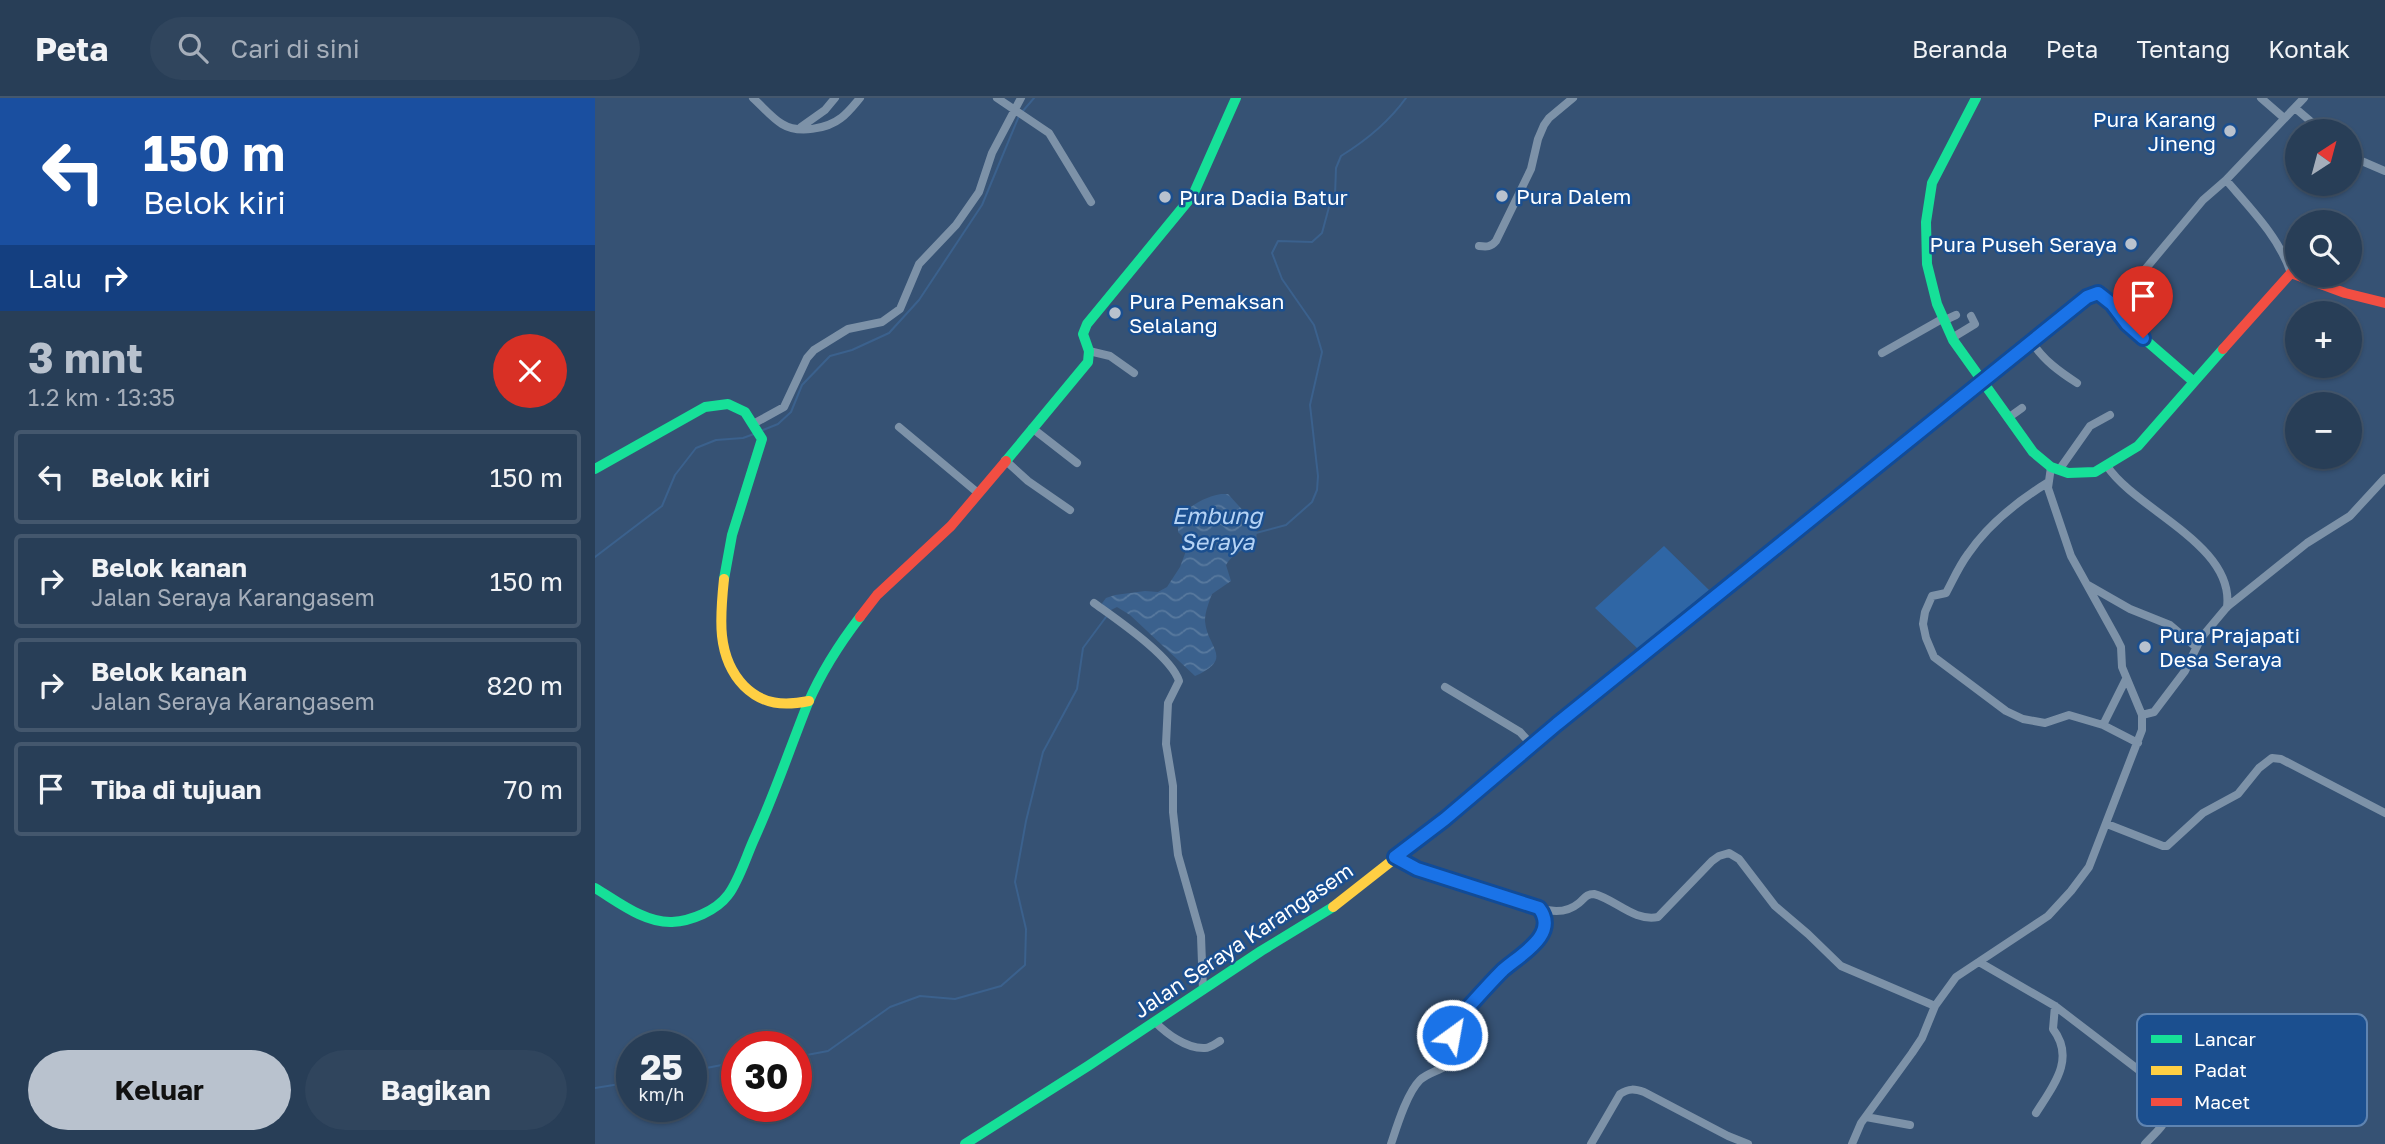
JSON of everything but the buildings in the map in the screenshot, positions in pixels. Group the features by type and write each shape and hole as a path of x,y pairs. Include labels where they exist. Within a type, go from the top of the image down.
{"street":[{"path":"753,98 782,124 806,130 834,123 860,98"},
{"path":"795,129 808,124 835,98"},
{"path":"997,98 1049,133 1091,202"},
{"path":"754,425 781,410 789,400 807,358 814,350 848,329 883,323 900,309 919,264 956,225 979,192 992,153 1021,98"},
{"path":"595,888 660,921 694,917 721,903 736,881 772,800 809,701 839,646 886,585 951,526 1088,362 1089,351 1083,334 1087,324 1193,195 1236,98"},
{"path":"1479,246 1493,246 1526,180 1544,125 1549,117 1573,98"},
{"path":"1976,98 1937,171 1929,194 1926,222 1927,264 1936,286 1942,320 1952,338 2033,452 2055,468 2068,473 2095,472 2137,446 2285,280"},
{"path":"2262,98 2284,118"},
{"path":"2194,382 2127,324 2112,304 2133,285 2203,200 2226,180 2304,98"},
{"path":"2295,108 2308,119"},
{"path":"2363,162 2385,171"},
{"path":"2226,180 2271,235 2285,259"},
{"path":"2329,287 2385,303"},
{"name":"Jalan Seraya Karangasem","path":"965,1144 1261,951 1332,908 1445,819 1532,745 1981,381 2093,294 2104,296 2112,304"},
{"path":"1882,353 1956,314"},
{"path":"1952,338 1975,324 1971,316"},
{"path":"2032,342 2056,368 2077,383"},
{"path":"1089,351 1110,356 1134,373"},
{"path":"595,469 705,407 728,404 745,412 762,439 731,536 720,609 720,640 729,670 747,692 772,705 809,701"},
{"path":"2008,418 2022,408"},
{"path":"2111,415 2090,426 2055,468 2047,483 2012,509 1976,544 1944,595 1932,596 1923,619 1924,631 1934,657 2014,715 2045,723 2069,715 2103,725 2138,743"},
{"path":"899,427 978,493"},
{"path":"1032,428 1077,464"},
{"path":"1005,460 1028,481 1070,510"},
{"path":"2107,466 2126,489 2172,522 2216,566 2227,585 2227,607"},
{"path":"2143,715 2154,712 2185,671 2208,629 2227,607 2307,543 2350,516 2385,478"},
{"path":"1852,1144 1856,1131 1912,1053 1935,1006 1961,972 2051,913 2089,867 2138,743 2143,715 2122,667 2121,647 2071,556 2047,483"},
{"path":"2085,583 2130,608 2170,625 2196,648"},
{"path":"1094,603 1163,659 1176,673 1178,681 1168,703 1166,744 1173,786 1178,855 1201,936 1203,990"},
{"path":"2103,725 2126,679"},
{"path":"1445,687 1520,732 1532,745"},
{"path":"787,705 797,718 798,727"},
{"path":"2107,824 2167,846 2203,813 2238,794 2259,768 2272,758 2281,759 2385,813"},
{"path":"1395,857 1417,869 1554,912 1576,905 1588,894 1594,894 1636,915 1653,918 1658,917 1712,861 1729,853 1739,859 1775,906 1841,966 1935,1006"},
{"path":"1391,1144 1403,1111 1420,1080 1454,1059 1456,1050 1452,1035 1453,1024 1502,972 1539,938 1545,921 1539,908"},
{"path":"1979,962 2055,1006 2137,1068"},
{"path":"2036,1113 2058,1075 2064,1054 2061,1041 2053,1029 2055,1006"},
{"path":"1155,1022 1168,1034 1192,1046 1206,1048 1220,1041"},
{"path":"1591,1144 1620,1094 1634,1089 1748,1144"},
{"path":"1866,1117 1910,1125"},
{"path":"2145,1144 2161,1126"}],"shaded area":[{"path":"1664,546 1709,590 1638,649 1595,608"}],"water":[{"name":"Embung Seraya","path":"1228,494 1257,526 1256,545 1232,557 1226,565 1231,581 1212,594 1205,621 1216,658 1207,670 1195,676 1130,615 1117,607 1107,612 1100,606 1106,598 1115,595 1158,592 1167,587 1180,567 1186,551 1187,541 1178,532 1178,519 1197,503"}],"waterway":[{"path":"1022,112 1034,98"},
{"path":"1256,533 1286,525 1312,502 1317,490 1318,476 1310,405 1322,352 1314,325 1282,279 1272,253 1278,241 1312,242 1322,233 1335,196 1336,168 1341,156 1377,130 1406,98"},
{"path":"763,430 778,424 791,412 802,385 830,356 852,350 889,333 919,300 982,205 1019,116"},
{"path":"595,557 662,506 675,475 696,448 716,440 743,438 754,434"},
{"path":"812,1054 828,1051 890,1007 920,996 955,999 1001,986 1025,965 1026,929 1015,882 1026,821 1043,752 1077,689 1083,648 1106,617"},
{"path":"707,1068 721,1065"},
{"path":"595,1088 616,1085"}],"traffic: fast":[{"path":"1006,461 1088,362 1089,351 1083,334 1087,324 1193,195 1236,98"},
{"path":"1976,98 1932,183 1926,222 1927,264 1937,304 1953,340 2033,452 2051,467 2068,473 2095,472 2138,446 2194,382"},
{"path":"1745,573 2087,297 2098,294 2112,305 2127,324 2194,382 2223,349"},
{"path":"595,469 705,407 728,404 745,412 762,439 732,535 724,579"},
{"path":"595,888 631,910 662,921 672,922 695,917 723,901 739,875 813,692 831,658 860,617"},
{"path":"965,1144 1333,907"}],"traffic: slow":[{"path":"1333,907 1445,819 1557,724 1745,573"},
{"path":"724,579 722,636 724,649 735,675 751,692 766,700 782,703 809,701"}],"traffic: jam":[{"path":"2223,349 2291,273 2345,293 2385,303"},
{"path":"860,617 877,595 951,526 1006,461"}],"place":[{"name":"Pura Karang Jineng","path":"2230,131"},
{"name":"Pura Dalem","path":"1502,196"},
{"name":"Pura Dadia Batur","path":"1165,197"},
{"name":"Pura Puseh Seraya","path":"2131,244"},
{"name":"Pura Pemaksan Selalang","path":"1115,313"},
{"name":"Pura Prajapati Desa Seraya","path":"2145,647"}],"route":[{"path":"1452,1035 1453,1024 1508,966 1534,946 1544,926 1544,914 1539,908 1417,869 1395,857 2087,297 2098,293 2104,296 2127,324 2143,338"}]}
